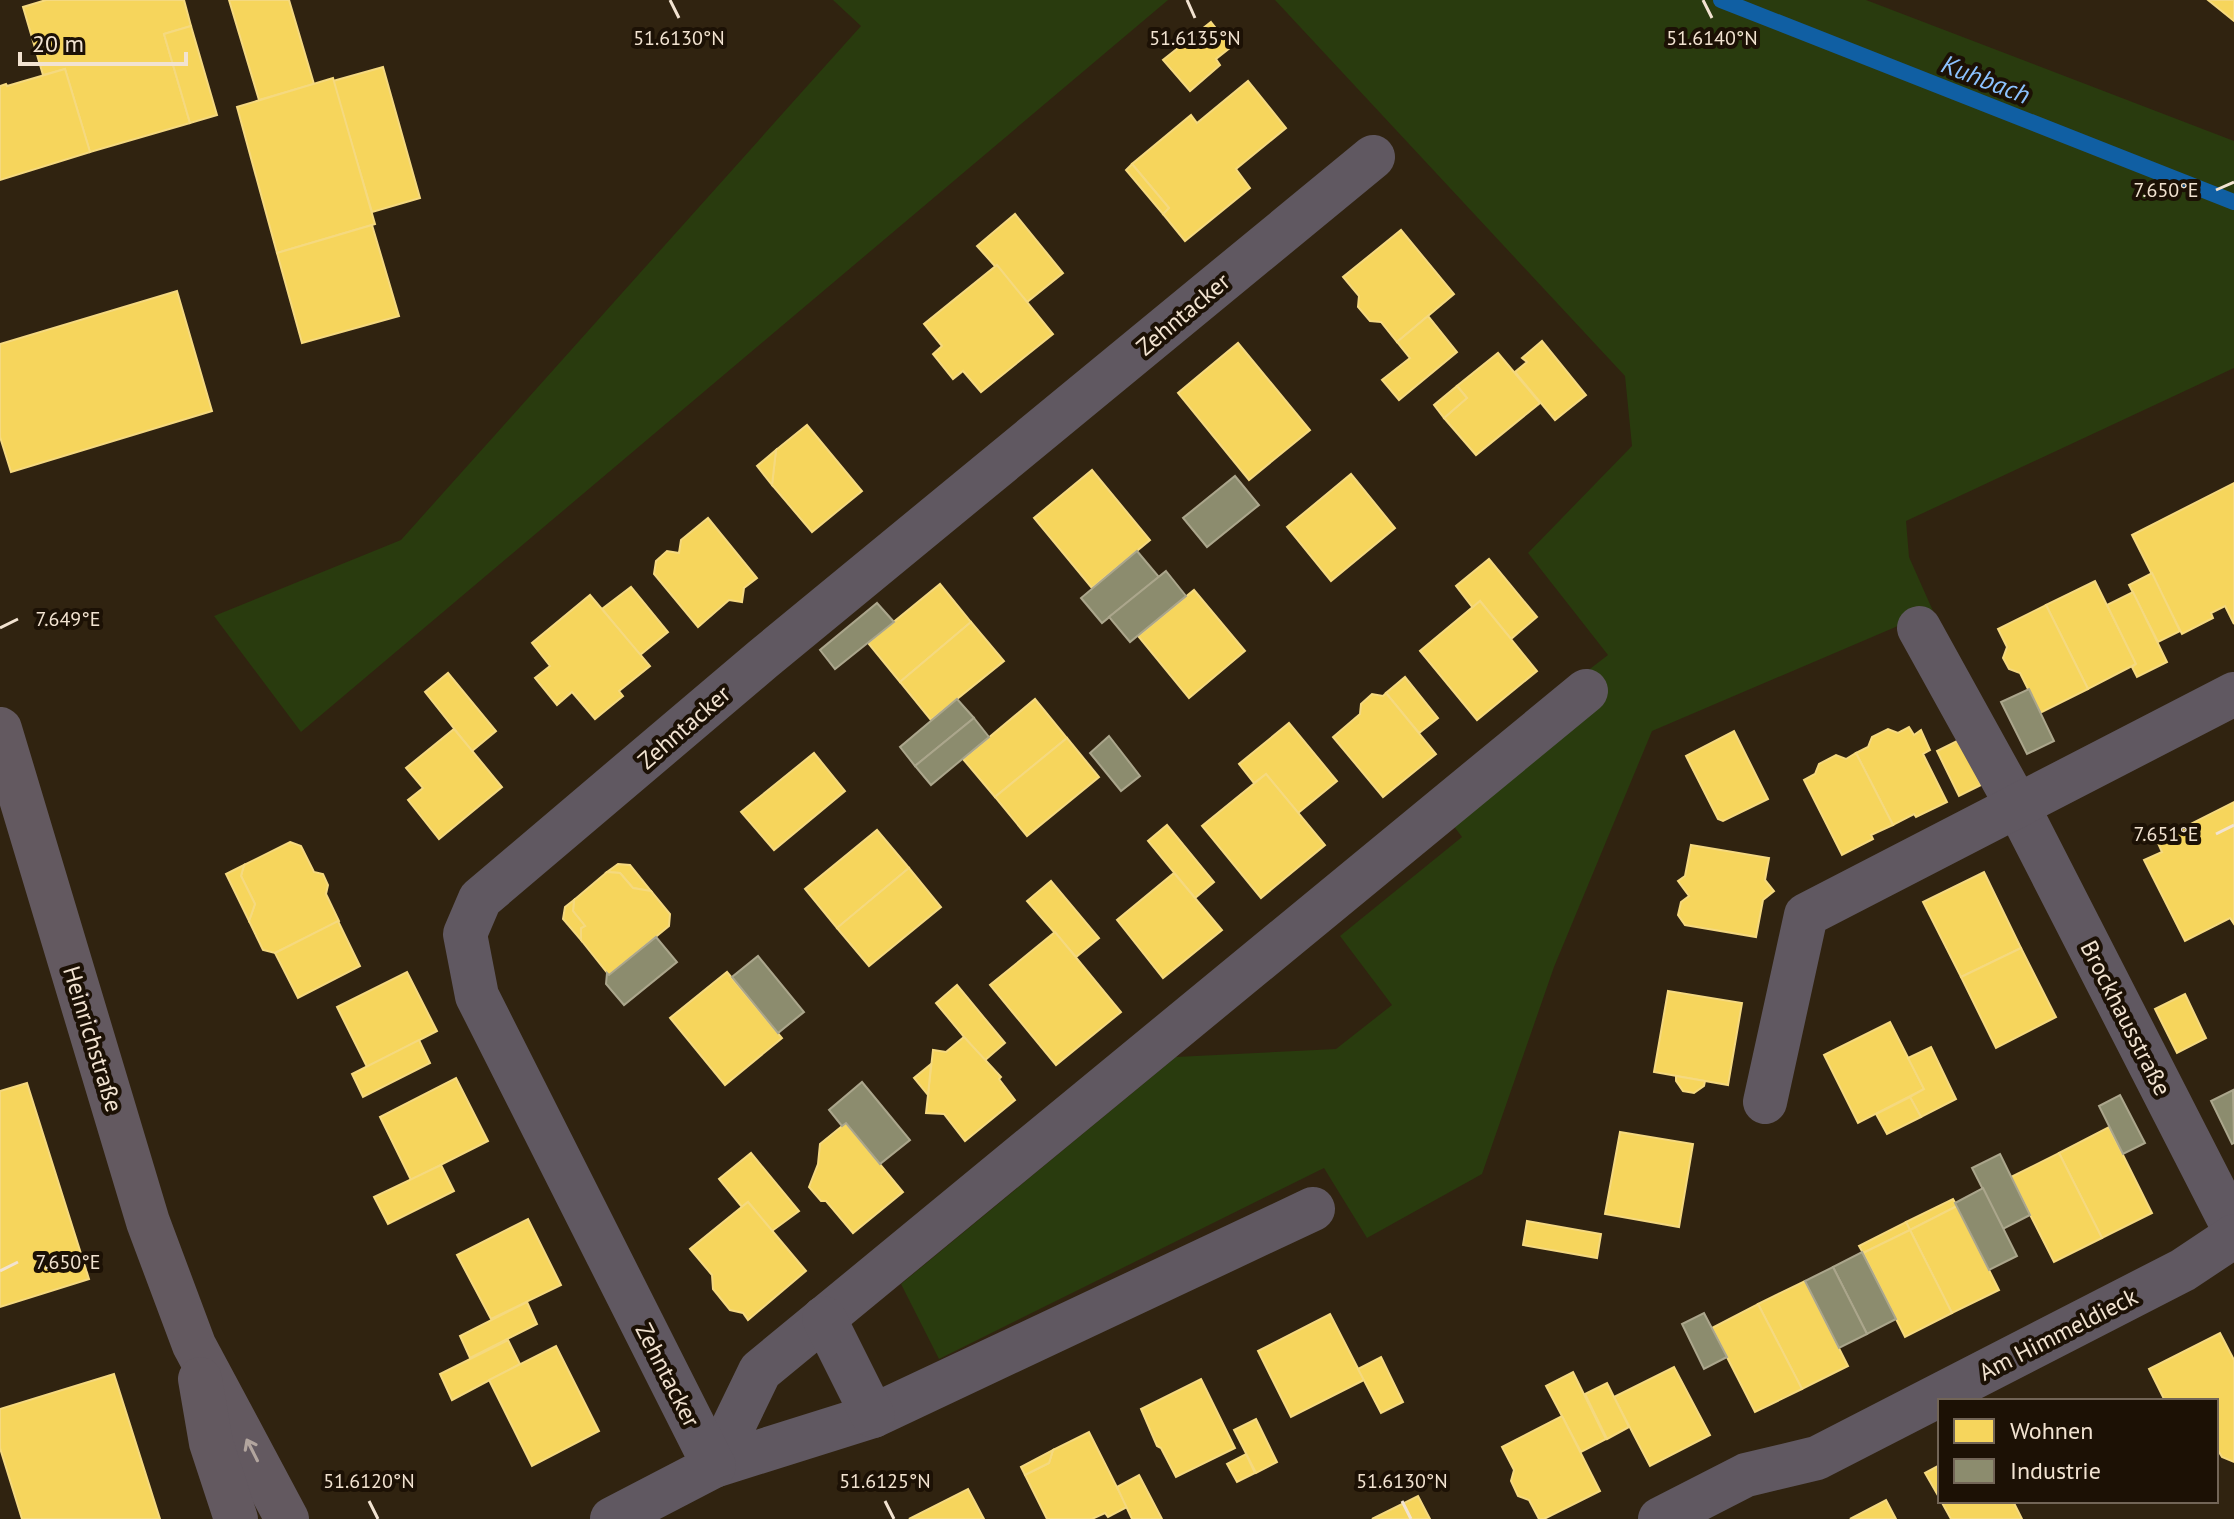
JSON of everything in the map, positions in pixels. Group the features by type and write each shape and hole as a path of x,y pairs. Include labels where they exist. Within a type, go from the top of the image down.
{"street":[{"name":"Zehntacker","path":"714,1466 477,996 465,934 480,899 787,639 1373,157"},
{"name":"Brockhausstraße","path":"1919,628 2018,807 2234,1229"},
{"name":"Zehntacker","path":"714,1466 760,1371 1586,691"},
{"path":"1765,1102 1806,915 2234,694"},
{"name":"Heinrichstraße","path":"0,729 148,1222 194,1345 287,1519"},
{"path":"612,1519 714,1466 873,1416 1313,1209"},
{"name":"Am Himmeldieck","path":"1660,1519 1746,1475 1817,1458 2183,1270 2234,1236"},
{"path":"824,1318 873,1416"},
{"name":"Heinrichstraße","path":"194,1345 211,1443 236,1519"}],"green space":[{"path":"833,0 1168,0 301,732 214,616 401,540 861,26"},
{"path":"1275,0 1866,0 2234,141 2234,368 1906,521 1909,557 1933,611 1652,731 1554,967 1482,1174 1367,1238 1324,1168 939,1359 901,1284 1176,1057 1336,1049 1392,1005 1340,936 1462,837 1429,793 1608,655 1528,553 1632,446 1625,376"}],"building: Wohnen":[{"path":"46,0 184,0 191,26 164,34 190,123 90,152 65,69 43,75 23,7"},
{"path":"229,0 289,0 314,84 259,100"},
{"path":"2208,0 2234,0 2234,21"},
{"path":"1211,22 1231,47 1216,59 1220,65 1190,91 1163,60"},
{"path":"191,26 217,115 190,123 164,34"},
{"path":"383,67 420,198 372,212 333,81"},
{"path":"65,69 90,152 0,180 0,86"},
{"path":"333,78 375,224 277,253 237,107"},
{"path":"1248,81 1286,128 1236,169 1250,188 1185,241 1163,214 1169,208 1132,164 1191,115 1197,123"},
{"path":"1132,164 1169,208 1163,214 1126,170"},
{"path":"1015,214 1063,273 1027,302 977,246"},
{"path":"372,225 399,316 302,343 277,253"},
{"path":"1401,230 1454,294 1397,342 1381,322 1370,321 1358,307 1359,296 1343,277"},
{"path":"997,265 1053,334 981,392 963,371 953,379 933,354 942,346 924,324"},
{"path":"177,291 212,411 11,472 0,437 0,344"},
{"path":"1428,316 1457,352 1399,400 1382,380 1410,358 1397,342"},
{"path":"1542,341 1586,395 1555,420 1515,372 1527,362 1522,358"},
{"path":"1238,343 1310,430 1249,480 1178,393"},
{"path":"1498,353 1540,403 1476,455 1444,418 1467,398 1457,386"},
{"path":"1457,386 1467,398 1444,418 1434,405"},
{"path":"807,425 862,491 812,532 772,485 776,450"},
{"path":"776,450 772,485 757,466"},
{"path":"1092,470 1150,540 1092,588 1034,518"},
{"path":"1351,474 1395,528 1331,581 1287,527"},
{"path":"2234,483 2234,624 2225,606 2211,613 2213,618 2182,634 2132,535"},
{"path":"708,518 757,578 744,588 742,602 729,600 698,627 654,574 656,561 667,551 679,553 681,540"},
{"path":"1489,559 1537,617 1511,639 1480,601 1473,608 1456,586"},
{"path":"2152,573 2180,631 2158,642 2129,585"},
{"path":"2095,581 2136,664 2088,689 2046,605"},
{"path":"940,584 971,622 900,682 868,643"},
{"path":"631,587 668,632 640,655 602,609"},
{"path":"1194,590 1245,651 1189,698 1138,636"},
{"path":"2133,592 2167,662 2137,677 2132,667 2136,664 2107,605"},
{"path":"590,595 650,666 619,691 623,696 595,719 572,692 557,705 535,678 550,666 532,643"},
{"path":"1480,601 1537,671 1477,720 1420,651"},
{"path":"2046,605 2088,689 2040,713 2020,673 2009,669 2003,658 2007,647 1998,629"},
{"path":"971,622 1004,661 931,720 900,682"},
{"path":"448,673 496,731 472,751 425,692"},
{"path":"1405,677 1438,718 1419,733 1386,693"},
{"path":"1386,693 1436,754 1383,797 1333,737 1360,714 1361,704 1372,694 1383,696"},
{"path":"1035,699 1067,738 995,797 963,759"},
{"path":"1289,723 1337,781 1298,813 1266,774 1254,783 1239,764"},
{"path":"1909,727 1914,735 1921,730 1930,750 1923,754 1947,802 1893,825 1856,753 1868,747 1872,737 1888,729 1898,733"},
{"path":"454,729 502,787 439,839 408,800 423,788 406,768"},
{"path":"1734,731 1768,799 1723,821 1718,819 1686,756"},
{"path":"1067,738 1099,777 1027,836 995,797"},
{"path":"1959,740 1981,785 1959,796 1937,751"},
{"path":"814,753 845,791 774,850 741,812"},
{"path":"1856,753 1893,825 1871,835 1873,839 1842,855 1804,780 1815,774 1819,764 1836,755 1846,759"},
{"path":"1266,774 1325,845 1261,898 1202,826"},
{"path":"2234,802 2234,924 2230,918 2185,941 2144,860 2162,852 2157,841"},
{"path":"1167,825 1214,882 1195,898 1148,841"},
{"path":"877,830 909,868 837,928 805,889"},
{"path":"290,842 301,846 314,872 323,874 328,885 326,894 339,921 275,953 263,950 249,921 255,904 241,876 244,865"},
{"path":"1691,845 1769,858 1765,880 1774,891 1763,900 1756,937 1685,925 1678,915 1681,902 1689,896 1678,881 1685,876"},
{"path":"618,864 630,865 651,891 633,888 620,873 607,872"},
{"path":"244,865 241,876 255,904 249,921 226,874"},
{"path":"909,868 941,907 869,966 837,928"},
{"path":"607,872 620,873 633,888 651,891 670,914 669,926 609,975 581,940 581,928 585,926 573,911 574,900"},
{"path":"1984,872 2021,948 1961,977 1923,902"},
{"path":"1174,873 1222,930 1163,978 1117,920"},
{"path":"1051,881 1099,938 1076,957 1027,901"},
{"path":"574,900 573,911 585,926 581,928 581,940 563,919 565,907"},
{"path":"338,921 360,966 298,998 275,953"},
{"path":"1055,932 1121,1012 1056,1065 990,985"},
{"path":"2021,948 2056,1017 1996,1048 1961,977"},
{"path":"407,972 437,1031 367,1067 337,1007"},
{"path":"727,972 782,1038 725,1085 670,1018"},
{"path":"957,985 1005,1043 984,1061 936,1003"},
{"path":"1668,991 1742,1003 1728,1085 1654,1072"},
{"path":"2185,994 2206,1038 2177,1053 2155,1009"},
{"path":"1890,1022 1924,1089 1858,1123 1824,1055"},
{"path":"964,1037 1001,1077 999,1079 1015,1100 965,1141 944,1114 926,1113 933,1050 946,1052"},
{"path":"419,1040 430,1063 363,1097 352,1074"},
{"path":"1931,1047 1956,1099 1921,1117 1910,1097 1924,1089 1908,1058"},
{"path":"931,1064 928,1095 914,1078"},
{"path":"1676,1076 1705,1081 1704,1086 1694,1093 1683,1091"},
{"path":"456,1078 488,1141 411,1180 380,1117"},
{"path":"27,1083 89,1279 0,1307 0,1091"},
{"path":"1910,1097 1921,1117 1887,1134 1876,1114"},
{"path":"846,1123 903,1192 853,1233 826,1201 821,1201 809,1187 818,1164 820,1144"},
{"path":"2109,1127 2152,1213 2102,1238 2059,1153"},
{"path":"1620,1132 1693,1144 1679,1227 1605,1214"},
{"path":"751,1153 799,1211 772,1231 748,1202 742,1207 719,1179"},
{"path":"2059,1153 2102,1238 2054,1262 2011,1177"},
{"path":"441,1165 454,1191 388,1224 374,1197"},
{"path":"1953,1199 1957,1206 1910,1230 1906,1222"},
{"path":"748,1202 806,1271 748,1320 743,1313 730,1310 713,1289 712,1275 690,1249"},
{"path":"1957,1206 1999,1290 1952,1313 1910,1230"},
{"path":"528,1219 561,1285 491,1319 457,1255"},
{"path":"1527,1221 1601,1234 1597,1258 1523,1245"},
{"path":"1906,1222 1910,1230 1863,1253 1859,1246"},
{"path":"1910,1230 1952,1313 1905,1337 1863,1253"},
{"path":"1805,1281 1848,1366 1802,1389 1758,1304"},
{"path":"527,1302 537,1324 470,1358 460,1336"},
{"path":"1758,1304 1802,1389 1755,1412 1712,1328"},
{"path":"1330,1314 1364,1380 1291,1417 1258,1351"},
{"path":"2220,1333 2234,1360 2234,1462 2218,1453 2218,1399 2164,1399 2149,1369"},
{"path":"508,1340 520,1364 452,1400 440,1374"},
{"path":"556,1346 599,1431 532,1466 489,1380"},
{"path":"1381,1357 1403,1402 1381,1413 1358,1369"},
{"path":"1674,1367 1710,1435 1650,1466 1614,1397"},
{"path":"1573,1372 1606,1439 1581,1452 1546,1386"},
{"path":"114,1374 160,1519 22,1519 0,1448 0,1409"},
{"path":"1201,1379 1235,1448 1176,1477 1157,1446 1141,1409"},
{"path":"1607,1383 1629,1427 1607,1439 1585,1394"},
{"path":"1562,1416 1600,1491 1539,1519 1529,1500 1518,1496 1511,1481 1514,1470 1502,1447"},
{"path":"1256,1419 1277,1462 1256,1473 1234,1430"},
{"path":"1089,1432 1127,1507 1108,1517 1105,1513 1092,1519 1047,1519 1025,1475 1049,1463 1053,1450"},
{"path":"1053,1450 1049,1463 1025,1475 1021,1467"},
{"path":"1246,1454 1255,1473 1237,1482 1227,1464"},
{"path":"1938,1466 1938,1496 1925,1473"},
{"path":"1139,1475 1162,1519 1132,1519 1117,1487"},
{"path":"968,1489 984,1519 909,1519"},
{"path":"1418,1496 1430,1519 1372,1519"},
{"path":"1886,1500 1896,1519 1850,1519"},
{"path":"1942,1503 2014,1503 2022,1519 1951,1519"}],"building: Industrie":[{"path":"1235,476 1259,505 1207,547 1183,518"},
{"path":"1137,551 1159,577 1102,623 1081,598"},
{"path":"1166,571 1186,596 1130,642 1109,617"},
{"path":"877,603 894,622 835,669 820,650"},
{"path":"2029,689 2054,741 2027,754 2001,702"},
{"path":"957,699 974,718 915,766 900,747"},
{"path":"974,718 989,737 931,785 915,766"},
{"path":"1109,736 1140,776 1121,791 1090,753"},
{"path":"656,937 677,962 624,1005 606,984 607,973 609,975"},
{"path":"758,956 804,1012 778,1033 732,977"},
{"path":"862,1082 910,1140 880,1164 846,1123 842,1126 829,1110"},
{"path":"2233,1090 2234,1143 2232,1144 2211,1101"},
{"path":"2120,1095 2145,1143 2123,1154 2099,1106"},
{"path":"2000,1154 2030,1215 2003,1229 1972,1168"},
{"path":"1983,1188 2017,1256 1989,1270 1955,1203"},
{"path":"1862,1252 1896,1319 1867,1334 1833,1267"},
{"path":"1833,1267 1867,1334 1839,1348 1805,1281"},
{"path":"1704,1313 1727,1357 1704,1369 1682,1324"}],"waterway":[{"name":"Kuhbach","path":"1721,0 2234,202"}]}
